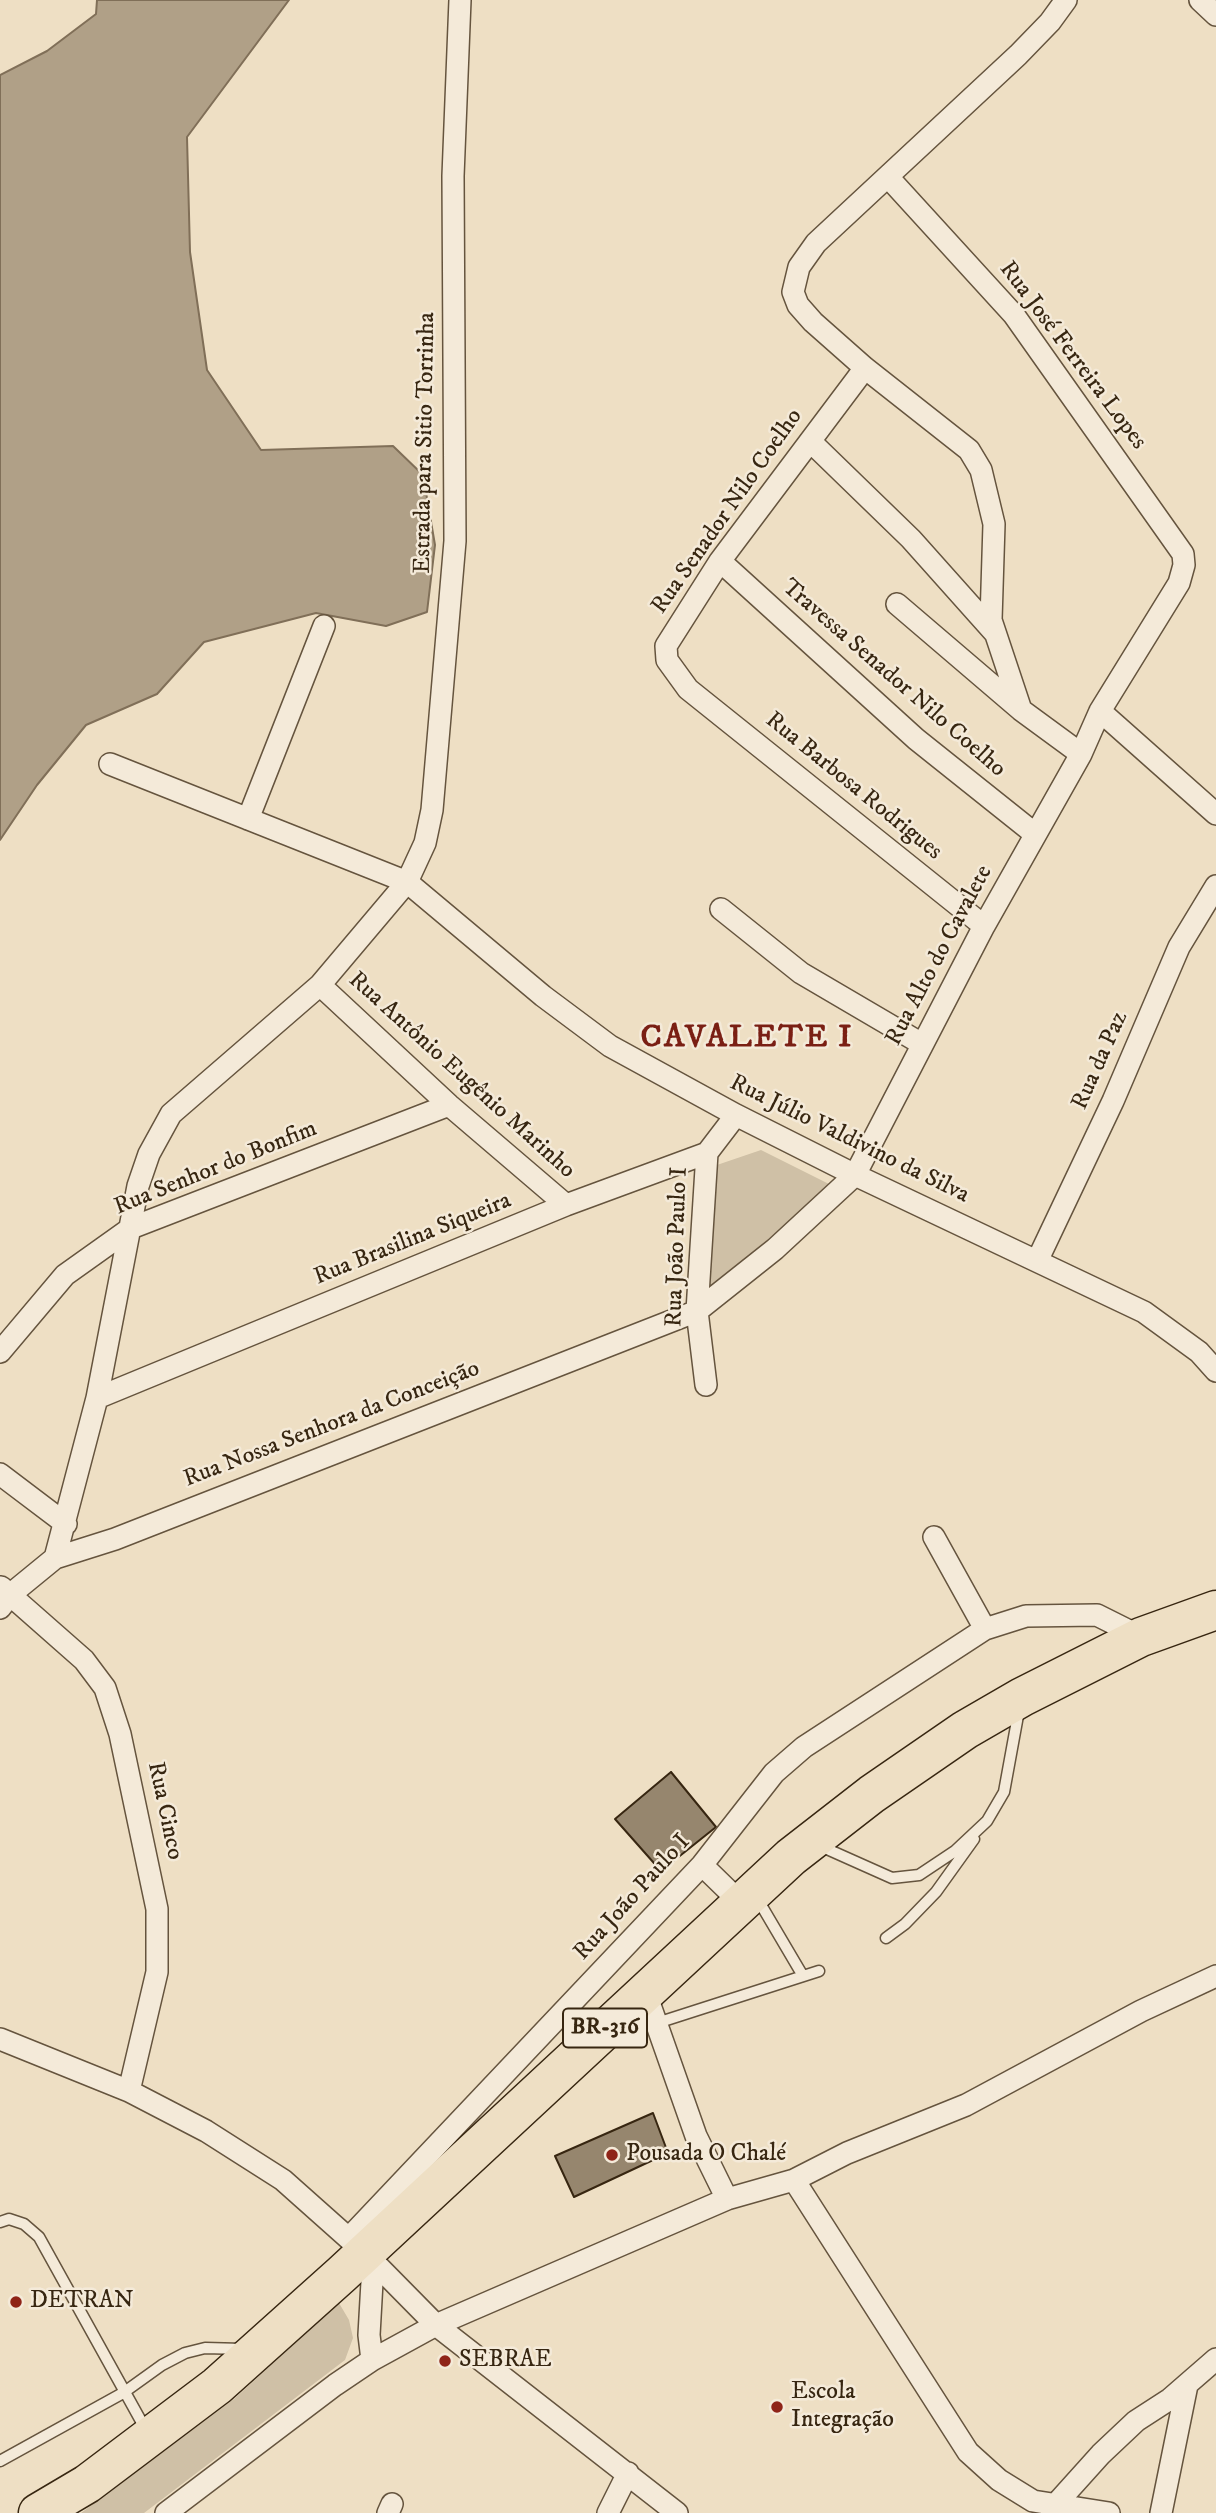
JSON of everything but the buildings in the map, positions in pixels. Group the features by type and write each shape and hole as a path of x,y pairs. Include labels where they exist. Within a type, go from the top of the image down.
{"highway":[{"name":"BR-316","path":"38,2513 87,2484 151,2439 256,2350 362,2252 651,2007 747,1898 811,1841 872,1794 965,1730 1022,1697 1141,1637 1216,1610"}],"street":[{"name":"Estrada para Sitio Torrinha","path":"55,1558 97,1398 138,1186 149,1154 171,1114 320,985 407,882 425,843 432,810 455,541 453,176 460,0"},
{"path":"1021,710 994,632 990,605 995,569 994,524 981,470 969,450 864,368 799,305 793,292 799,267 810,251 1018,55 1050,22 1066,0"},
{"path":"1200,0 1216,15"},
{"name":"Rua José Ferreira Lopes","path":"888,177 1014,315 1183,554 1179,583"},
{"name":"Rua Senador Nilo Coelho","path":"688,689 673,672 667,660 666,646 720,561 864,368"},
{"path":"810,441 911,540 994,632"},
{"name":"Travessa Senador Nilo Coelho","path":"720,561 916,738 1034,834"},
{"name":"Rua Alto do Cavalete","path":"697,1311 775,1249 855,1175 984,926 1034,834 1082,754 1100,711 1179,583"},
{"path":"897,604 1021,710 1082,754"},
{"path":"248,818 324,626"},
{"name":"Rua Barbosa Rodrigues","path":"688,689 984,926"},
{"path":"1100,711 1216,814"},
{"name":"Rua Júlio Valdivino da Silva","path":"110,764 407,882 543,996 610,1045 736,1115 855,1175 1038,1259 1144,1312 1199,1352 1216,1371"},
{"name":"Rua da Paz","path":"1038,1259 1113,1101 1179,947 1216,886"},
{"path":"721,909 801,973 922,1044"},
{"name":"Rua Antônio Eugênio Marinho","path":"320,985 449,1105 566,1205"},
{"name":"Rua Senhor do Bonfim","path":"0,1352 65,1275 131,1228 449,1105"},
{"path":"707,1153 736,1115"},
{"name":"Rua Brasilina Siqueira","path":"97,1398 566,1205 707,1153"},
{"name":"Rua João Paulo I","path":"706,1385 697,1311 707,1153"},
{"name":"Rua Nossa Senhora da Conceição","path":"4,1596 55,1558 115,1539 697,1311"},
{"path":"0,1474 66,1524"},
{"path":"934,1537 985,1629"},
{"name":"Rua Cinco","path":"4,1596 84,1660 105,1688 120,1734 157,1909 157,1972 129,2091"},
{"name":"Rua João Paulo I","path":"362,2252 702,1865 774,1773 804,1748 985,1629 1026,1616 1097,1615 1141,1637"},
{"path":"702,1865 747,1898"},
{"path":"166,2513 372,2360 436,2325 727,2199 794,2180 847,2153 966,2105 1141,2011 1216,1976"},
{"path":"651,2007 696,2136 727,2199"},
{"path":"0,2039 129,2091 206,2131 283,2180 436,2325 677,2513"},
{"path":"794,2180 968,2452 999,2480 1033,2501 1055,2509 1109,2513"},
{"path":"362,2252 372,2360"},
{"path":"1055,2509 1136,2421 1187,2385 1216,2359"},
{"path":"1161,2513 1187,2385"},
{"path":"608,2513 628,2473"}],"lane":[{"path":"886,1938 905,1924 936,1892 987,1821 1004,1792 1022,1697"},
{"path":"811,1841 892,1878 919,1875 955,1851 987,1821"},
{"path":"747,1898 803,1976"},
{"path":"651,2007 819,1971"},
{"path":"0,2222 9,2220 24,2224 39,2237 123,2393 151,2439"},
{"path":"0,2462 123,2393 162,2365 186,2353 224,2347 256,2350"}],"shaded area":[{"path":"97,0 289,0 187,137 190,252 207,370 261,450 393,446 423,475 435,545 427,612 386,626 316,613 204,642 157,694 86,725 37,785 0,840 0,75 47,51 96,14"},
{"path":"761,1150 831,1185 704,1294 714,1166"},
{"path":"339,2303 349,2320 353,2338 345,2360 144,2513 81,2513 234,2399"}],"place":[{"name":"Pousada O Chalé","path":"612,2155"},
{"name":"DETRAN","path":"16,2302"},
{"name":"SEBRAE","path":"445,2361"},
{"name":"Escola Integração","path":"777,2407"}],"district":[{"name":"CAVALETE I","path":"747,1039"}]}
